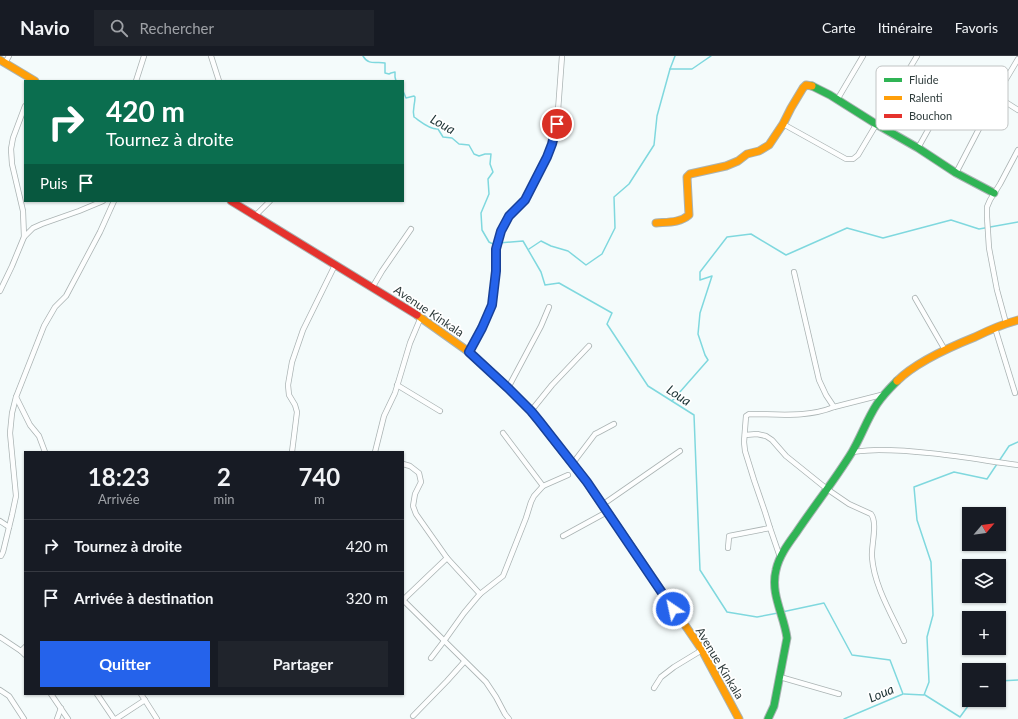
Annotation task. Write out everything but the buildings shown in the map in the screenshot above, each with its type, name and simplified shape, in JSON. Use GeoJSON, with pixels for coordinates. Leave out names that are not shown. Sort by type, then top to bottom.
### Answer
{"type":"FeatureCollection","features":[{"type":"Feature","properties":{"kind":"street"},"geometry":{"type":"LineString","coordinates":[[9,56],[3,61],[33,80]]}},
{"type":"Feature","properties":{"kind":"street"},"geometry":{"type":"LineString","coordinates":[[136,80],[144,56]]}},
{"type":"Feature","properties":{"kind":"street"},"geometry":{"type":"LineString","coordinates":[[211,56],[219,80]]}},
{"type":"Feature","properties":{"kind":"street"},"geometry":{"type":"LineString","coordinates":[[469,352],[492,305],[496,271],[496,249],[501,231],[509,216],[525,200],[552,144],[557,124],[562,56]]}},
{"type":"Feature","properties":{"kind":"street"},"geometry":{"type":"LineString","coordinates":[[838,100],[863,56]]}},
{"type":"Feature","properties":{"kind":"street"},"geometry":{"type":"LineString","coordinates":[[911,66],[917,56]]}},
{"type":"Feature","properties":{"kind":"street"},"geometry":{"type":"LineString","coordinates":[[1008,76],[1018,59]]}},
{"type":"Feature","properties":{"kind":"street"},"geometry":{"type":"LineString","coordinates":[[656,223],[671,222],[685,218],[689,215],[687,177],[690,174],[726,166],[738,161],[747,154],[769,145],[806,85],[811,85],[823,90],[876,124],[858,155],[849,160],[783,124]]}},
{"type":"Feature","properties":{"kind":"street"},"geometry":{"type":"LineString","coordinates":[[1008,104],[1018,110]]}},
{"type":"Feature","properties":{"kind":"street"},"geometry":{"type":"LineString","coordinates":[[24,109],[13,138],[11,149],[12,164],[23,211],[24,237]]}},
{"type":"Feature","properties":{"kind":"street"},"geometry":{"type":"LineString","coordinates":[[886,130],[918,148],[956,173],[994,193]]}},
{"type":"Feature","properties":{"kind":"street"},"geometry":{"type":"LineString","coordinates":[[918,148],[928,130]]}},
{"type":"Feature","properties":{"kind":"street"},"geometry":{"type":"LineString","coordinates":[[956,173],[978,130]]}},
{"type":"Feature","properties":{"kind":"street"},"geometry":{"type":"LineString","coordinates":[[1006,323],[997,290],[989,248],[987,207],[1018,150]]}},
{"type":"Feature","properties":{"kind":"street"},"geometry":{"type":"LineString","coordinates":[[0,290],[24,237],[33,228],[101,202]]}},
{"type":"Feature","properties":{"kind":"street"},"geometry":{"type":"LineString","coordinates":[[0,556],[3,552],[16,496],[10,433],[12,413],[16,397],[44,326],[55,306],[66,296],[100,232],[114,202]]}},
{"type":"Feature","properties":{"kind":"street","name":"Avenue Kinkala"},"geometry":{"type":"LineString","coordinates":[[233,202],[421,317],[469,352],[531,411],[573,464],[702,650],[739,719]]}},
{"type":"Feature","properties":{"kind":"street"},"geometry":{"type":"LineString","coordinates":[[255,216],[269,202]]}},
{"type":"Feature","properties":{"kind":"street"},"geometry":{"type":"LineString","coordinates":[[372,288],[411,229]]}},
{"type":"Feature","properties":{"kind":"street"},"geometry":{"type":"LineString","coordinates":[[292,451],[297,412],[289,395],[288,386],[292,362],[303,330],[335,265]]}},
{"type":"Feature","properties":{"kind":"street"},"geometry":{"type":"LineString","coordinates":[[794,272],[819,380],[834,407]]}},
{"type":"Feature","properties":{"kind":"street"},"geometry":{"type":"LineString","coordinates":[[915,298],[945,350]]}},
{"type":"Feature","properties":{"kind":"street"},"geometry":{"type":"LineString","coordinates":[[508,388],[541,326],[549,307]]}},
{"type":"Feature","properties":{"kind":"street"},"geometry":{"type":"LineString","coordinates":[[376,451],[384,416],[397,385],[410,343],[421,317]]}},
{"type":"Feature","properties":{"kind":"street"},"geometry":{"type":"LineString","coordinates":[[768,719],[774,706],[787,638],[778,606],[774,583],[780,557],[852,452],[877,404],[901,377],[911,369],[945,350],[1006,323],[1018,320]]}},
{"type":"Feature","properties":{"kind":"street"},"geometry":{"type":"LineString","coordinates":[[995,328],[1015,393]]}},
{"type":"Feature","properties":{"kind":"street"},"geometry":{"type":"LineString","coordinates":[[531,411],[552,385],[589,346]]}},
{"type":"Feature","properties":{"kind":"street"},"geometry":{"type":"LineString","coordinates":[[397,385],[440,411]]}},
{"type":"Feature","properties":{"kind":"street"},"geometry":{"type":"LineString","coordinates":[[780,557],[745,451],[746,416],[749,414],[807,414],[885,394]]}},
{"type":"Feature","properties":{"kind":"street"},"geometry":{"type":"LineString","coordinates":[[16,397],[30,425],[39,436],[45,451]]}},
{"type":"Feature","properties":{"kind":"street"},"geometry":{"type":"LineString","coordinates":[[573,464],[595,434],[614,424]]}},
{"type":"Feature","properties":{"kind":"street"},"geometry":{"type":"LineString","coordinates":[[503,433],[543,486]]}},
{"type":"Feature","properties":{"kind":"street"},"geometry":{"type":"LineString","coordinates":[[745,435],[757,434],[766,436],[772,440],[786,456],[827,489],[848,504],[873,516],[874,525],[872,557],[876,576],[884,598],[904,641]]}},
{"type":"Feature","properties":{"kind":"street"},"geometry":{"type":"LineString","coordinates":[[852,452],[879,450],[903,451],[1018,465]]}},
{"type":"Feature","properties":{"kind":"street"},"geometry":{"type":"LineString","coordinates":[[602,505],[680,451]]}},
{"type":"Feature","properties":{"kind":"street"},"geometry":{"type":"LineString","coordinates":[[404,464],[410,466],[419,473],[421,482],[415,494],[413,506],[416,514],[448,558],[480,594]]}},
{"type":"Feature","properties":{"kind":"street"},"geometry":{"type":"LineString","coordinates":[[431,658],[480,594],[503,576],[531,502],[539,490],[543,486],[568,476]]}},
{"type":"Feature","properties":{"kind":"street"},"geometry":{"type":"LineString","coordinates":[[563,536],[607,512]]}},
{"type":"Feature","properties":{"kind":"street"},"geometry":{"type":"LineString","coordinates":[[0,522],[9,527]]}},
{"type":"Feature","properties":{"kind":"street"},"geometry":{"type":"LineString","coordinates":[[728,548],[728,537],[730,536],[770,528]]}},
{"type":"Feature","properties":{"kind":"street"},"geometry":{"type":"LineString","coordinates":[[404,599],[448,558]]}},
{"type":"Feature","properties":{"kind":"street"},"geometry":{"type":"LineString","coordinates":[[404,601],[464,662],[486,682],[508,719]]}},
{"type":"Feature","properties":{"kind":"street"},"geometry":{"type":"LineString","coordinates":[[0,638],[24,654]]}},
{"type":"Feature","properties":{"kind":"street"},"geometry":{"type":"LineString","coordinates":[[21,651],[24,648]]}},
{"type":"Feature","properties":{"kind":"street"},"geometry":{"type":"LineString","coordinates":[[654,688],[661,677],[674,667],[702,650]]}},
{"type":"Feature","properties":{"kind":"street"},"geometry":{"type":"LineString","coordinates":[[413,716],[464,662]]}},
{"type":"Feature","properties":{"kind":"street"},"geometry":{"type":"LineString","coordinates":[[780,676],[839,694]]}},
{"type":"Feature","properties":{"kind":"street"},"geometry":{"type":"LineString","coordinates":[[0,690],[9,696],[24,719]]}},
{"type":"Feature","properties":{"kind":"street"},"geometry":{"type":"LineString","coordinates":[[52,695],[68,719]]}},
{"type":"Feature","properties":{"kind":"street"},"geometry":{"type":"LineString","coordinates":[[98,695],[115,719],[145,700]]}},
{"type":"Feature","properties":{"kind":"street"},"geometry":{"type":"LineString","coordinates":[[142,695],[157,719]]}},
{"type":"Feature","properties":{"kind":"street"},"geometry":{"type":"LineString","coordinates":[[57,719],[61,708]]}},
{"type":"Feature","properties":{"kind":"waterway","name":"Loua"},"geometry":{"type":"LineString","coordinates":[[363,56],[370,62],[385,63],[385,73],[389,74],[395,72],[396,80]]}},
{"type":"Feature","properties":{"kind":"waterway"},"geometry":{"type":"LineString","coordinates":[[670,69],[675,56]]}},
{"type":"Feature","properties":{"kind":"waterway"},"geometry":{"type":"LineString","coordinates":[[529,249],[541,241],[551,246],[568,251],[586,265],[602,254],[615,228],[614,197],[629,184],[654,145],[657,116],[670,69],[692,69],[711,56]]}},
{"type":"Feature","properties":{"kind":"waterway","name":"Loua"},"geometry":{"type":"LineString","coordinates":[[404,93],[406,98],[415,97],[413,114],[419,121],[428,127],[438,129],[443,137],[452,138],[459,144],[469,145],[474,154],[479,156],[491,154],[490,164],[493,172],[488,179],[489,194],[481,213],[482,230],[489,242],[495,244]]}},
{"type":"Feature","properties":{"kind":"waterway"},"geometry":{"type":"LineString","coordinates":[[672,401],[708,360],[698,334],[700,313],[712,276],[700,280],[700,272],[727,237],[751,234],[786,255],[847,228],[883,238],[951,220],[979,229],[1018,222]]}},
{"type":"Feature","properties":{"kind":"waterway","name":"Loua"},"geometry":{"type":"LineString","coordinates":[[499,243],[523,241],[541,272],[545,285],[559,283],[612,313],[607,324],[648,386],[694,415],[700,570],[727,612],[757,617],[778,613]]}},
{"type":"Feature","properties":{"kind":"waterway"},"geometry":{"type":"LineString","coordinates":[[904,694],[924,695],[929,682],[927,637],[933,615],[931,562],[917,520],[914,487],[954,472],[987,479],[1009,446],[1018,442]]}},
{"type":"Feature","properties":{"kind":"waterway","name":"Loua"},"geometry":{"type":"LineString","coordinates":[[782,612],[824,603],[852,655],[890,660],[903,694],[844,719]]}},
{"type":"Feature","properties":{"kind":"waterway"},"geometry":{"type":"LineString","coordinates":[[1006,681],[1018,680]]}},
{"type":"Feature","properties":{"kind":"waterway"},"geometry":{"type":"LineString","coordinates":[[925,695],[960,717],[967,707]]}},
{"type":"Feature","properties":{"kind":"traffic: fast"},"geometry":{"type":"LineString","coordinates":[[812,86],[830,95],[876,124]]}},
{"type":"Feature","properties":{"kind":"traffic: fast"},"geometry":{"type":"LineString","coordinates":[[886,130],[918,148],[956,173],[994,193]]}},
{"type":"Feature","properties":{"kind":"traffic: fast"},"geometry":{"type":"LineString","coordinates":[[768,719],[774,706],[787,638],[775,588],[776,570],[779,560],[787,546],[839,473],[852,452],[877,404],[897,381]]}},
{"type":"Feature","properties":{"kind":"traffic: slow"},"geometry":{"type":"LineString","coordinates":[[0,60],[33,80]]}},
{"type":"Feature","properties":{"kind":"traffic: slow"},"geometry":{"type":"LineString","coordinates":[[656,223],[678,221],[689,215],[687,177],[690,174],[726,166],[738,161],[747,154],[759,151],[769,145],[783,124],[803,88],[806,85],[812,86]]}},
{"type":"Feature","properties":{"kind":"traffic: slow"},"geometry":{"type":"LineString","coordinates":[[417,315],[469,352],[508,388],[531,411],[586,481]]}},
{"type":"Feature","properties":{"kind":"traffic: slow"},"geometry":{"type":"LineString","coordinates":[[897,381],[923,361],[955,345],[1007,323],[1018,320]]}},
{"type":"Feature","properties":{"kind":"traffic: slow"},"geometry":{"type":"LineString","coordinates":[[674,609],[702,650],[739,719]]}},
{"type":"Feature","properties":{"kind":"traffic: jam"},"geometry":{"type":"LineString","coordinates":[[233,202],[417,315]]}},
{"type":"Feature","properties":{"kind":"traffic: jam"},"geometry":{"type":"LineString","coordinates":[[586,481],[674,609]]}},
{"type":"Feature","properties":{"kind":"route"},"geometry":{"type":"LineString","coordinates":[[557,124],[555,135],[547,157],[525,200],[509,216],[501,231],[496,249],[496,271],[492,305],[469,352],[508,388],[540,422],[587,482],[673,609]]}}]}
